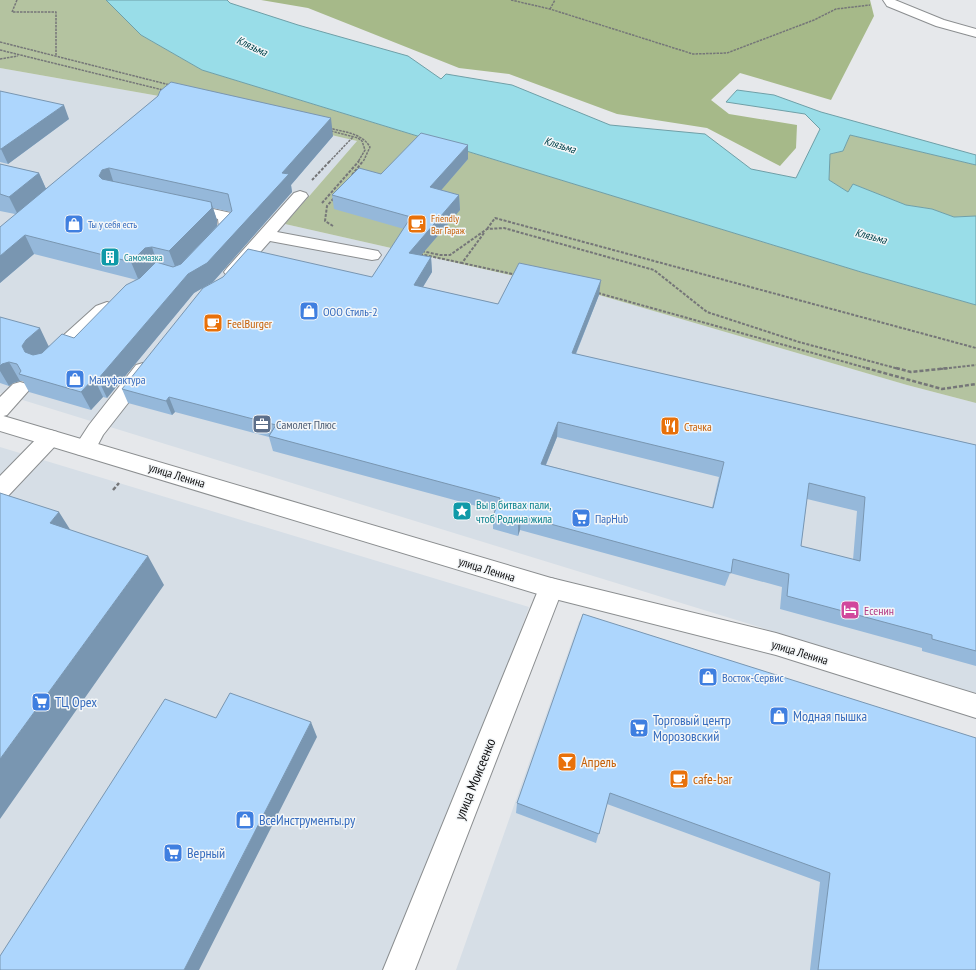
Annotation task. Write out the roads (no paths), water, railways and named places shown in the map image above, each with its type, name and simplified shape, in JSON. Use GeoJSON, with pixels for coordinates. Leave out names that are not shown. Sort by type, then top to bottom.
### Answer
{"type":"FeatureCollection","features":[{"type":"Feature","properties":{"kind":"main road"},"geometry":{"type":"LineString","coordinates":[[890,2],[940,23],[976,33]]}},
{"type":"Feature","properties":{"kind":"main road"},"geometry":{"type":"LineString","coordinates":[[220,287],[304,190]]}},
{"type":"Feature","properties":{"kind":"main road"},"geometry":{"type":"LineString","coordinates":[[174,205],[225,216],[228,228],[201,256]]}},
{"type":"Feature","properties":{"kind":"main road"},"geometry":{"type":"LineString","coordinates":[[266,235],[372,255]]}},
{"type":"Feature","properties":{"kind":"main road"},"geometry":{"type":"LineString","coordinates":[[44,365],[103,310],[121,301]]}},
{"type":"Feature","properties":{"kind":"main road"},"geometry":{"type":"LineString","coordinates":[[85,448],[118,400],[152,358]]}},
{"type":"Feature","properties":{"kind":"main road"},"geometry":{"type":"LineString","coordinates":[[0,410],[20,389]]}},
{"type":"Feature","properties":{"kind":"main road","name":"улица Ленина"},"geometry":{"type":"LineString","coordinates":[[0,423],[551,588],[776,644],[976,706]]}},
{"type":"Feature","properties":{"kind":"main road"},"geometry":{"type":"LineString","coordinates":[[0,490],[50,438]]}},
{"type":"Feature","properties":{"kind":"main road","name":"улица Моисеенко"},"geometry":{"type":"LineString","coordinates":[[399,970],[551,588]]}},
{"type":"Feature","properties":{"kind":"water","name":"Клязьма"},"geometry":{"type":"Polygon","coordinates":[[[106,0],[227,0],[230,3],[298,25],[408,56],[441,79],[446,74],[512,85],[610,125],[705,134],[751,169],[796,178],[820,129],[805,114],[726,102],[737,90],[774,95],[821,112],[976,155],[976,165],[850,135],[843,151],[830,154],[829,180],[848,192],[853,184],[906,205],[932,209],[954,217],[976,216],[976,305],[861,272],[202,70],[141,35],[106,0]]]}},
{"type":"Feature","properties":{"kind":"place","name":"Ты у себя есть"},"geometry":{"type":"Point","coordinates":[74,224]}},
{"type":"Feature","properties":{"kind":"place","name":"Friendly Bar Гараж"},"geometry":{"type":"Point","coordinates":[417,224]}},
{"type":"Feature","properties":{"kind":"place","name":"Самомазка"},"geometry":{"type":"Point","coordinates":[110,257]}},
{"type":"Feature","properties":{"kind":"place","name":"ООО Стиль-2"},"geometry":{"type":"Point","coordinates":[309,311]}},
{"type":"Feature","properties":{"kind":"place","name":"FeelBurger"},"geometry":{"type":"Point","coordinates":[213,323]}},
{"type":"Feature","properties":{"kind":"place","name":"Мануфактура"},"geometry":{"type":"Point","coordinates":[75,379]}},
{"type":"Feature","properties":{"kind":"place","name":"Самолет Плюс"},"geometry":{"type":"Point","coordinates":[262,424]}},
{"type":"Feature","properties":{"kind":"place","name":"Стачка"},"geometry":{"type":"Point","coordinates":[670,426]}},
{"type":"Feature","properties":{"kind":"place","name":"Вы в битвах пали, чтоб Родина жила"},"geometry":{"type":"Point","coordinates":[462,511]}},
{"type":"Feature","properties":{"kind":"place","name":"ПарHub"},"geometry":{"type":"Point","coordinates":[581,518]}},
{"type":"Feature","properties":{"kind":"place","name":"Есенин"},"geometry":{"type":"Point","coordinates":[850,610]}},
{"type":"Feature","properties":{"kind":"place","name":"Восток-Сервис"},"geometry":{"type":"Point","coordinates":[708,677]}},
{"type":"Feature","properties":{"kind":"place","name":"ТЦ Орех"},"geometry":{"type":"Point","coordinates":[41,702]}},
{"type":"Feature","properties":{"kind":"place","name":"Модная пышка"},"geometry":{"type":"Point","coordinates":[779,716]}},
{"type":"Feature","properties":{"kind":"place","name":"Торговый центр Морозовский"},"geometry":{"type":"Point","coordinates":[639,728]}},
{"type":"Feature","properties":{"kind":"place","name":"Апрель"},"geometry":{"type":"Point","coordinates":[567,762]}},
{"type":"Feature","properties":{"kind":"place","name":"cafe-bar"},"geometry":{"type":"Point","coordinates":[679,779]}},
{"type":"Feature","properties":{"kind":"place","name":"ВсеИнструменты.ру"},"geometry":{"type":"Point","coordinates":[245,820]}},
{"type":"Feature","properties":{"kind":"place","name":"Верный"},"geometry":{"type":"Point","coordinates":[173,853]}}]}
